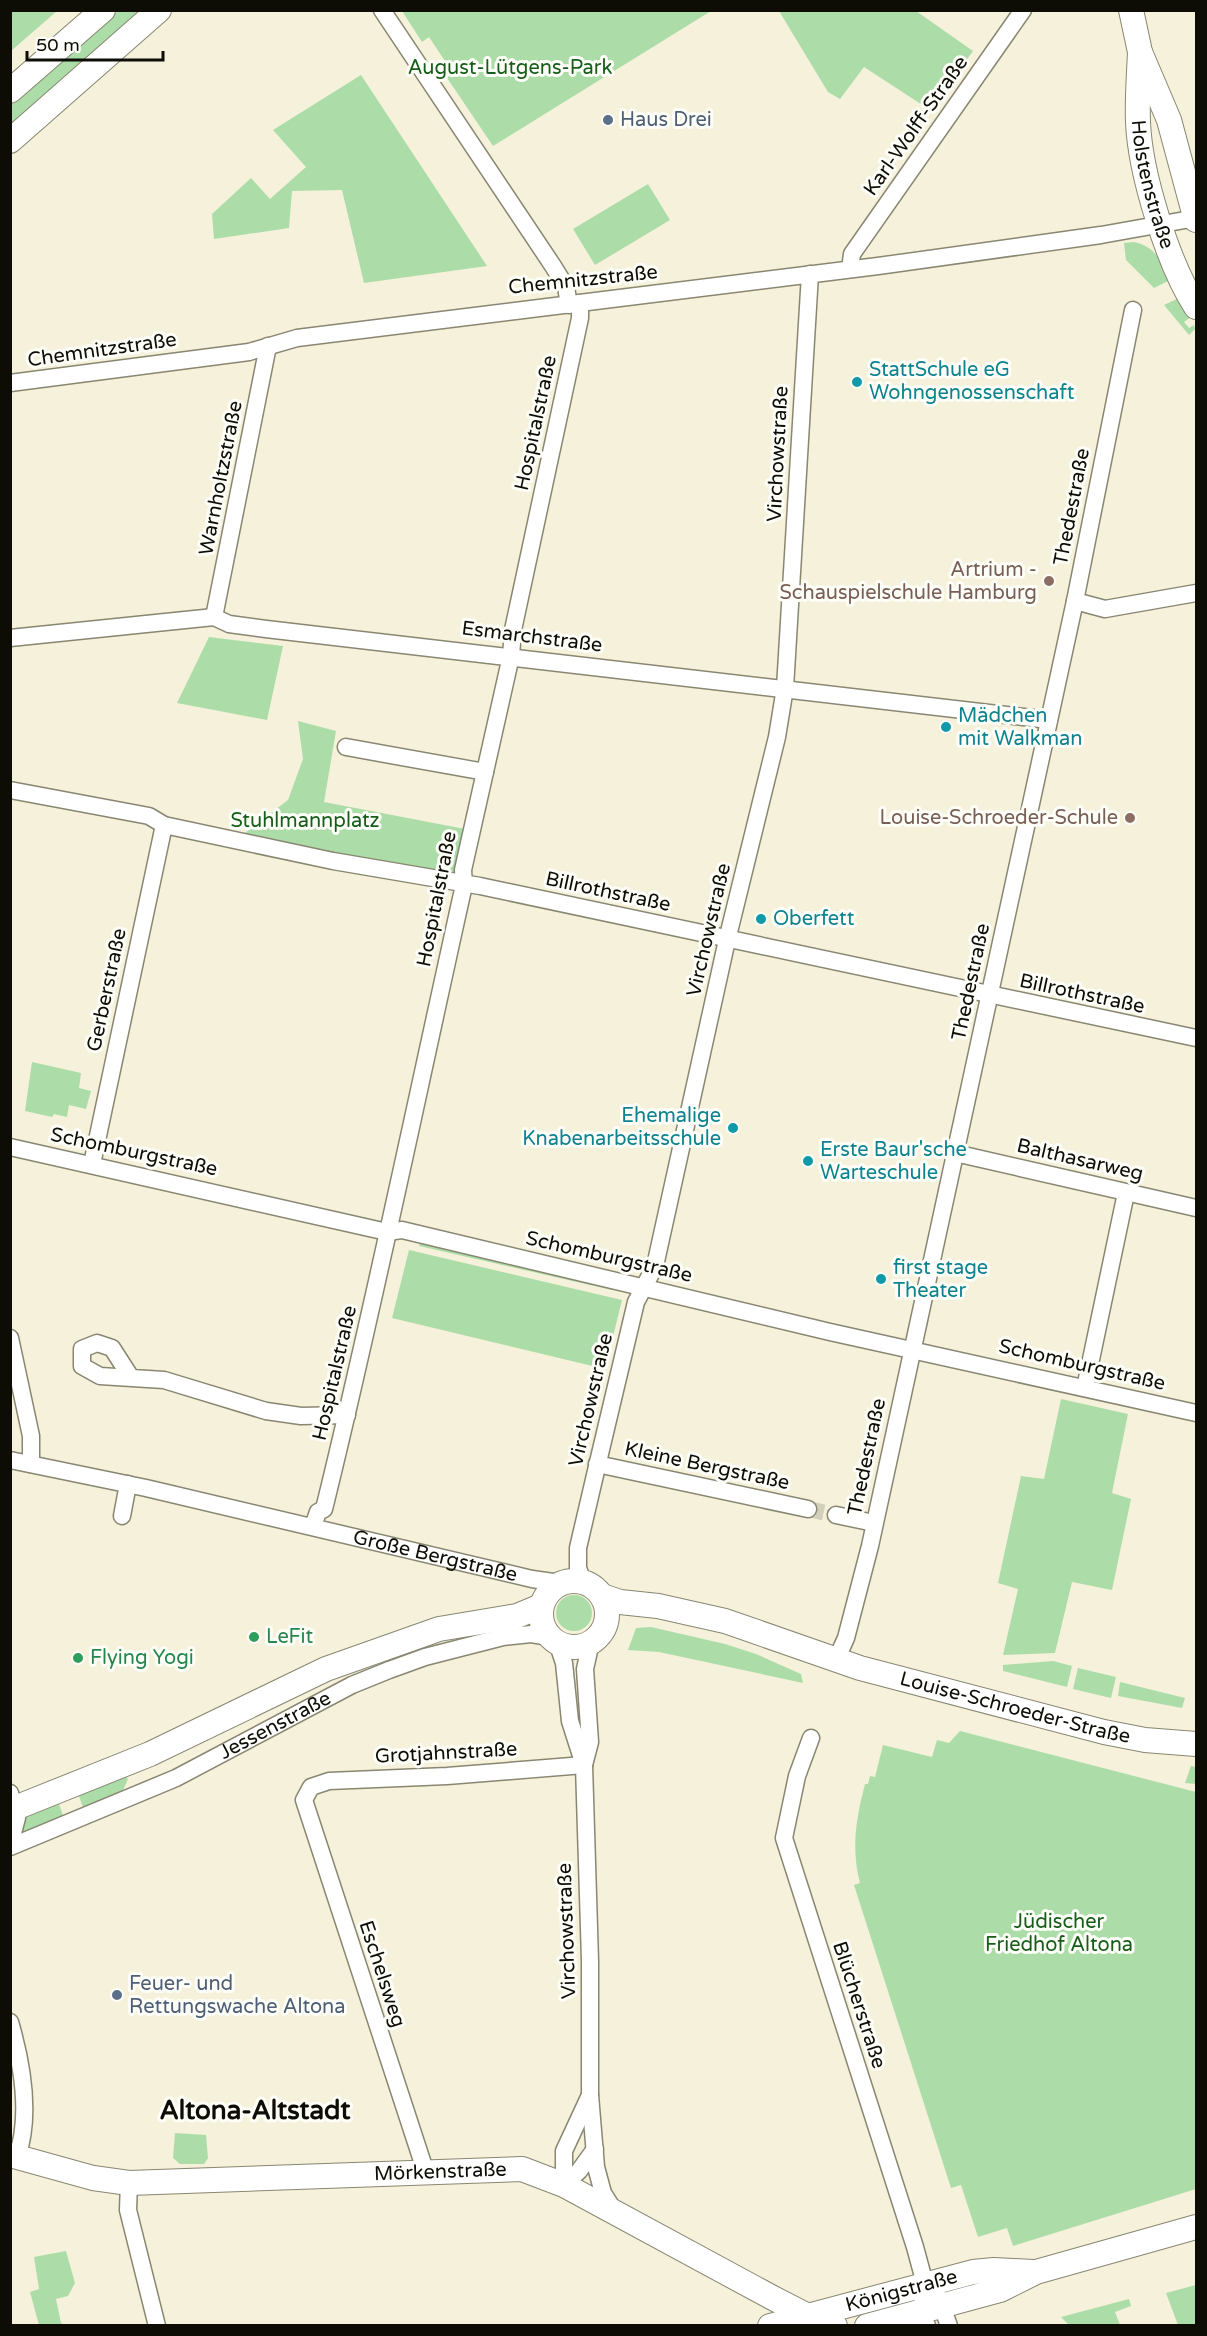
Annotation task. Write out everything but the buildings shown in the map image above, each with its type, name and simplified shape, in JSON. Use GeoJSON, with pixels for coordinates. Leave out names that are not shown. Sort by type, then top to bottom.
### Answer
{"type":"FeatureCollection","features":[{"type":"Feature","properties":{"kind":"street"},"geometry":{"type":"LineString","coordinates":[[10,91],[103,10]]}},
{"type":"Feature","properties":{"kind":"street"},"geometry":{"type":"LineString","coordinates":[[10,141],[159,10]]}},
{"type":"Feature","properties":{"kind":"street","name":"Hospitalstraße"},"geometry":{"type":"LineString","coordinates":[[314,1526],[318,1512],[324,1509],[370,1324],[387,1232],[464,885],[463,870],[511,656],[513,630],[580,318],[566,287],[553,266],[382,10]]}},
{"type":"Feature","properties":{"kind":"street","name":"Karl-Wolff-Straße"},"geometry":{"type":"LineString","coordinates":[[850,269],[852,254],[1023,10]]}},
{"type":"Feature","properties":{"kind":"street","name":"Holstenstraße"},"geometry":{"type":"LineString","coordinates":[[1131,10],[1140,52],[1169,120],[1196,219]]}},
{"type":"Feature","properties":{"kind":"street","name":"Holstenstraße"},"geometry":{"type":"LineString","coordinates":[[1140,52],[1138,123],[1148,178],[1161,226],[1183,281],[1197,307]]}},
{"type":"Feature","properties":{"kind":"street","name":"Chemnitzstraße"},"geometry":{"type":"LineString","coordinates":[[10,383],[237,353],[308,336],[850,269],[1161,226],[1196,219]]}},
{"type":"Feature","properties":{"kind":"street","name":"Virchowstraße"},"geometry":{"type":"LineString","coordinates":[[582,1587],[578,1568],[578,1548],[597,1464],[636,1302],[655,1266],[728,940],[777,737],[785,688],[810,274]]}},
{"type":"Feature","properties":{"kind":"street","name":"Thedestraße"},"geometry":{"type":"LineString","coordinates":[[836,1660],[846,1638],[913,1349],[1075,601],[1133,310]]}},
{"type":"Feature","properties":{"kind":"street","name":"Warnholtzstraße"},"geometry":{"type":"LineString","coordinates":[[214,617],[268,346]]}},
{"type":"Feature","properties":{"kind":"street"},"geometry":{"type":"LineString","coordinates":[[1075,601],[1105,609],[1197,593]]}},
{"type":"Feature","properties":{"kind":"street","name":"Esmarchstraße"},"geometry":{"type":"LineString","coordinates":[[10,638],[214,617],[229,624],[257,628],[1049,720]]}},
{"type":"Feature","properties":{"kind":"street"},"geometry":{"type":"LineString","coordinates":[[346,747],[485,772]]}},
{"type":"Feature","properties":{"kind":"street","name":"Billrothstraße"},"geometry":{"type":"LineString","coordinates":[[10,790],[149,816],[164,825],[464,885],[480,886],[989,996],[1197,1038]]}},
{"type":"Feature","properties":{"kind":"street","name":"Gerberstraße"},"geometry":{"type":"LineString","coordinates":[[92,1164],[164,825]]}},
{"type":"Feature","properties":{"kind":"street","name":"Schomburgstraße"},"geometry":{"type":"LineString","coordinates":[[10,1147],[387,1232],[402,1230],[1197,1413]]}},
{"type":"Feature","properties":{"kind":"street","name":"Balthasarweg"},"geometry":{"type":"LineString","coordinates":[[955,1153],[1197,1208]]}},
{"type":"Feature","properties":{"kind":"street"},"geometry":{"type":"LineString","coordinates":[[1085,1388],[1126,1192]]}},
{"type":"Feature","properties":{"kind":"street"},"geometry":{"type":"LineString","coordinates":[[10,1338],[31,1436],[31,1464]]}},
{"type":"Feature","properties":{"kind":"street"},"geometry":{"type":"LineString","coordinates":[[130,1376],[181,1384],[266,1412],[301,1416],[347,1415]]}},
{"type":"Feature","properties":{"kind":"street","name":"Große Bergstraße"},"geometry":{"type":"LineString","coordinates":[[10,1460],[314,1526],[532,1579],[582,1587],[620,1602],[658,1605],[725,1621],[836,1660]]}},
{"type":"Feature","properties":{"kind":"street","name":"Kleine Bergstraße"},"geometry":{"type":"LineString","coordinates":[[597,1464],[807,1509]]}},
{"type":"Feature","properties":{"kind":"street"},"geometry":{"type":"LineString","coordinates":[[122,1516],[128,1484]]}},
{"type":"Feature","properties":{"kind":"street"},"geometry":{"type":"LineString","coordinates":[[836,1515],[874,1523]]}},
{"type":"Feature","properties":{"kind":"street"},"geometry":{"type":"LineString","coordinates":[[582,1587],[607,1608],[606,1621],[600,1634],[591,1642],[569,1647],[553,1640],[542,1623],[541,1605],[547,1594],[582,1587]]}},
{"type":"Feature","properties":{"kind":"street","name":"Jessenstraße"},"geometry":{"type":"LineString","coordinates":[[12,1803],[150,1754],[326,1669],[429,1632],[517,1616],[541,1605]]}},
{"type":"Feature","properties":{"kind":"street","name":"Jessenstraße"},"geometry":{"type":"LineString","coordinates":[[10,1845],[176,1778],[352,1685],[389,1670],[425,1657],[503,1637],[531,1634],[553,1640]]}},
{"type":"Feature","properties":{"kind":"street","name":"Virchowstraße"},"geometry":{"type":"LineString","coordinates":[[553,1640],[564,1663],[570,1721],[584,1766],[590,1961],[590,2095],[599,2180],[615,2212]]}},
{"type":"Feature","properties":{"kind":"street","name":"Virchowstraße"},"geometry":{"type":"LineString","coordinates":[[584,1766],[590,1742],[585,1669],[591,1642]]}},
{"type":"Feature","properties":{"kind":"street","name":"Louise-Schroeder-Straße"},"geometry":{"type":"LineString","coordinates":[[836,1660],[1104,1732],[1145,1740],[1197,1744]]}},
{"type":"Feature","properties":{"kind":"street","name":"Blücherstraße"},"geometry":{"type":"LineString","coordinates":[[811,1737],[797,1776],[784,1838],[925,2284]]}},
{"type":"Feature","properties":{"kind":"street","name":"Grotjahnstraße"},"geometry":{"type":"LineString","coordinates":[[311,1787],[329,1781],[447,1776],[584,1766]]}},
{"type":"Feature","properties":{"kind":"street","name":"Eschelsweg"},"geometry":{"type":"LineString","coordinates":[[311,1787],[304,1800],[426,2173]]}},
{"type":"Feature","properties":{"kind":"street"},"geometry":{"type":"LineString","coordinates":[[10,1845],[17,1818],[12,1803]]}},
{"type":"Feature","properties":{"kind":"street"},"geometry":{"type":"LineString","coordinates":[[10,2022],[18,2046],[23,2099],[23,2140],[14,2156]]}},
{"type":"Feature","properties":{"kind":"street","name":"Virchowstraße"},"geometry":{"type":"LineString","coordinates":[[564,2185],[564,2151],[590,2095]]}},
{"type":"Feature","properties":{"kind":"street"},"geometry":{"type":"LineString","coordinates":[[564,2185],[579,2171],[595,2149]]}},
{"type":"Feature","properties":{"kind":"street","name":"Mörkenstraße"},"geometry":{"type":"LineString","coordinates":[[14,2156],[93,2178],[129,2183],[522,2169],[564,2185],[806,2315],[835,2325]]}},
{"type":"Feature","properties":{"kind":"street"},"geometry":{"type":"LineString","coordinates":[[129,2183],[128,2210],[157,2325]]}},
{"type":"Feature","properties":{"kind":"street","name":"Königstraße"},"geometry":{"type":"LineString","coordinates":[[867,2325],[935,2317],[1000,2290],[1035,2272],[1197,2227]]}},
{"type":"Feature","properties":{"kind":"street","name":"Königstraße"},"geometry":{"type":"LineString","coordinates":[[770,2325],[925,2284],[994,2270],[1035,2272]]}},
{"type":"Feature","properties":{"kind":"street"},"geometry":{"type":"LineString","coordinates":[[925,2284],[935,2293],[935,2317]]}},
{"type":"Feature","properties":{"kind":"green space"},"geometry":{"type":"Polygon","coordinates":[[[11,10],[57,10],[57,11],[11,51],[11,10]]]}},
{"type":"Feature","properties":{"kind":"green space"},"geometry":{"type":"Polygon","coordinates":[[[118,11],[149,11],[11,132],[10,105],[118,11]]]}},
{"type":"Feature","properties":{"kind":"green space","name":"August-Lütgens-Park"},"geometry":{"type":"Polygon","coordinates":[[[402,11],[711,11],[493,146],[439,66],[445,61],[429,37],[422,42],[402,11]]]}},
{"type":"Feature","properties":{"kind":"green space"},"geometry":{"type":"Polygon","coordinates":[[[779,11],[916,11],[973,51],[930,110],[864,67],[840,99],[828,92],[779,11]]]}},
{"type":"Feature","properties":{"kind":"green space"},"geometry":{"type":"Polygon","coordinates":[[[361,75],[487,266],[364,283],[342,190],[292,191],[289,228],[214,239],[212,214],[251,178],[270,199],[306,167],[273,130],[361,75]]]}},
{"type":"Feature","properties":{"kind":"green space"},"geometry":{"type":"Polygon","coordinates":[[[648,184],[670,220],[595,265],[573,229],[648,184]]]}},
{"type":"Feature","properties":{"kind":"green space"},"geometry":{"type":"Polygon","coordinates":[[[1134,242],[1153,251],[1170,280],[1154,288],[1126,260],[1124,243],[1134,242]]]}},
{"type":"Feature","properties":{"kind":"green space"},"geometry":{"type":"Polygon","coordinates":[[[1181,297],[1191,317],[1184,322],[1189,328],[1194,325],[1195,329],[1189,335],[1164,305],[1181,297]]]}},
{"type":"Feature","properties":{"kind":"green space"},"geometry":{"type":"Polygon","coordinates":[[[209,637],[283,646],[267,720],[177,703],[209,637]]]}},
{"type":"Feature","properties":{"kind":"green space","name":"Stuhlmannplatz"},"geometry":{"type":"Polygon","coordinates":[[[298,721],[336,731],[324,802],[465,829],[455,879],[241,836],[288,800],[303,759],[298,721]]]}},
{"type":"Feature","properties":{"kind":"green space"},"geometry":{"type":"Polygon","coordinates":[[[32,1062],[81,1073],[79,1088],[91,1091],[86,1109],[69,1105],[67,1117],[54,1114],[52,1117],[25,1111],[32,1062]]]}},
{"type":"Feature","properties":{"kind":"green space"},"geometry":{"type":"Polygon","coordinates":[[[422,1237],[614,1281],[612,1290],[419,1246],[422,1237]]]}},
{"type":"Feature","properties":{"kind":"green space"},"geometry":{"type":"Polygon","coordinates":[[[409,1250],[622,1300],[605,1369],[392,1318],[409,1250]]]}},
{"type":"Feature","properties":{"kind":"green space"},"geometry":{"type":"Polygon","coordinates":[[[1061,1399],[1128,1414],[1112,1493],[1131,1499],[1112,1590],[1072,1582],[1055,1653],[1003,1655],[1018,1589],[998,1583],[1021,1476],[1044,1479],[1061,1399]]]}},
{"type":"Feature","properties":{"kind":"green space"},"geometry":{"type":"Polygon","coordinates":[[[574,1595],[587,1600],[592,1613],[587,1626],[574,1631],[561,1626],[556,1613],[561,1600],[574,1595]]]}},
{"type":"Feature","properties":{"kind":"green space"},"geometry":{"type":"Polygon","coordinates":[[[651,1627],[725,1644],[756,1654],[801,1674],[803,1683],[659,1652],[628,1650],[636,1628],[651,1627]]]}},
{"type":"Feature","properties":{"kind":"green space"},"geometry":{"type":"Polygon","coordinates":[[[1053,1661],[1072,1666],[1067,1687],[1003,1671],[1003,1665],[1053,1661]]]}},
{"type":"Feature","properties":{"kind":"green space"},"geometry":{"type":"Polygon","coordinates":[[[1078,1668],[1116,1677],[1111,1698],[1073,1689],[1078,1668]]]}},
{"type":"Feature","properties":{"kind":"green space"},"geometry":{"type":"Polygon","coordinates":[[[1120,1682],[1185,1698],[1182,1708],[1118,1696],[1120,1682]]]}},
{"type":"Feature","properties":{"kind":"green space","name":"Jüdischer Friedhof Altona"},"geometry":{"type":"Polygon","coordinates":[[[960,1731],[1196,1792],[1196,2189],[1013,2246],[1007,2228],[978,2237],[961,2185],[951,2188],[854,1885],[860,1883],[855,1846],[859,1809],[865,1784],[868,1784],[870,1776],[875,1777],[883,1745],[932,1757],[937,1740],[949,1743],[960,1731]]]}},
{"type":"Feature","properties":{"kind":"green space"},"geometry":{"type":"Polygon","coordinates":[[[1191,1766],[1196,1767],[1196,1784],[1185,1783],[1191,1766]]]}},
{"type":"Feature","properties":{"kind":"green space"},"geometry":{"type":"Polygon","coordinates":[[[124,1775],[128,1779],[121,1795],[85,1813],[79,1796],[124,1775]]]}},
{"type":"Feature","properties":{"kind":"green space"},"geometry":{"type":"Polygon","coordinates":[[[59,1804],[65,1821],[22,1834],[26,1814],[59,1804]]]}},
{"type":"Feature","properties":{"kind":"green space"},"geometry":{"type":"Polygon","coordinates":[[[175,2133],[206,2135],[208,2158],[204,2164],[180,2164],[173,2158],[175,2133]]]}},
{"type":"Feature","properties":{"kind":"green space"},"geometry":{"type":"Polygon","coordinates":[[[66,2251],[75,2283],[68,2296],[56,2299],[61,2323],[64,2325],[39,2325],[30,2292],[39,2289],[34,2257],[66,2251]]]}},
{"type":"Feature","properties":{"kind":"green space"},"geometry":{"type":"Polygon","coordinates":[[[1196,2285],[1196,2325],[1178,2325],[1166,2293],[1196,2285]]]}},
{"type":"Feature","properties":{"kind":"green space"},"geometry":{"type":"Polygon","coordinates":[[[1129,2299],[1131,2306],[1115,2312],[1120,2325],[1069,2325],[1061,2317],[1129,2299]]]}},
{"type":"Feature","properties":{"kind":"tunnel"},"geometry":{"type":"LineString","coordinates":[[808,1509],[836,1515]]}},
{"type":"Feature","properties":{"kind":"place","name":"Haus Drei"},"geometry":{"type":"Point","coordinates":[608,120]}},
{"type":"Feature","properties":{"kind":"place","name":"StattSchule eG Wohngenossenschaft"},"geometry":{"type":"Point","coordinates":[857,382]}},
{"type":"Feature","properties":{"kind":"place","name":"Artrium - Schauspielschule Hamburg"},"geometry":{"type":"Point","coordinates":[1049,581]}},
{"type":"Feature","properties":{"kind":"place","name":"Mädchen mit Walkman"},"geometry":{"type":"Point","coordinates":[946,727]}},
{"type":"Feature","properties":{"kind":"place","name":"Louise-Schroeder-Schule"},"geometry":{"type":"Point","coordinates":[1130,818]}},
{"type":"Feature","properties":{"kind":"place","name":"Oberfett"},"geometry":{"type":"Point","coordinates":[761,919]}},
{"type":"Feature","properties":{"kind":"place","name":"Ehemalige Knabenarbeitsschule"},"geometry":{"type":"Point","coordinates":[733,1128]}},
{"type":"Feature","properties":{"kind":"place","name":"Erste Baur'sche Warteschule"},"geometry":{"type":"Point","coordinates":[808,1161]}},
{"type":"Feature","properties":{"kind":"place","name":"first stage Theater"},"geometry":{"type":"Point","coordinates":[881,1279]}},
{"type":"Feature","properties":{"kind":"place","name":"LeFit"},"geometry":{"type":"Point","coordinates":[254,1637]}},
{"type":"Feature","properties":{"kind":"place","name":"Flying Yogi"},"geometry":{"type":"Point","coordinates":[78,1658]}},
{"type":"Feature","properties":{"kind":"place","name":"Feuer- und Rettungswache Altona"},"geometry":{"type":"Point","coordinates":[117,1995]}},
{"type":"Feature","properties":{"kind":"district","name":"Altona-Altstadt"},"geometry":{"type":"Point","coordinates":[255,2110]}}]}
